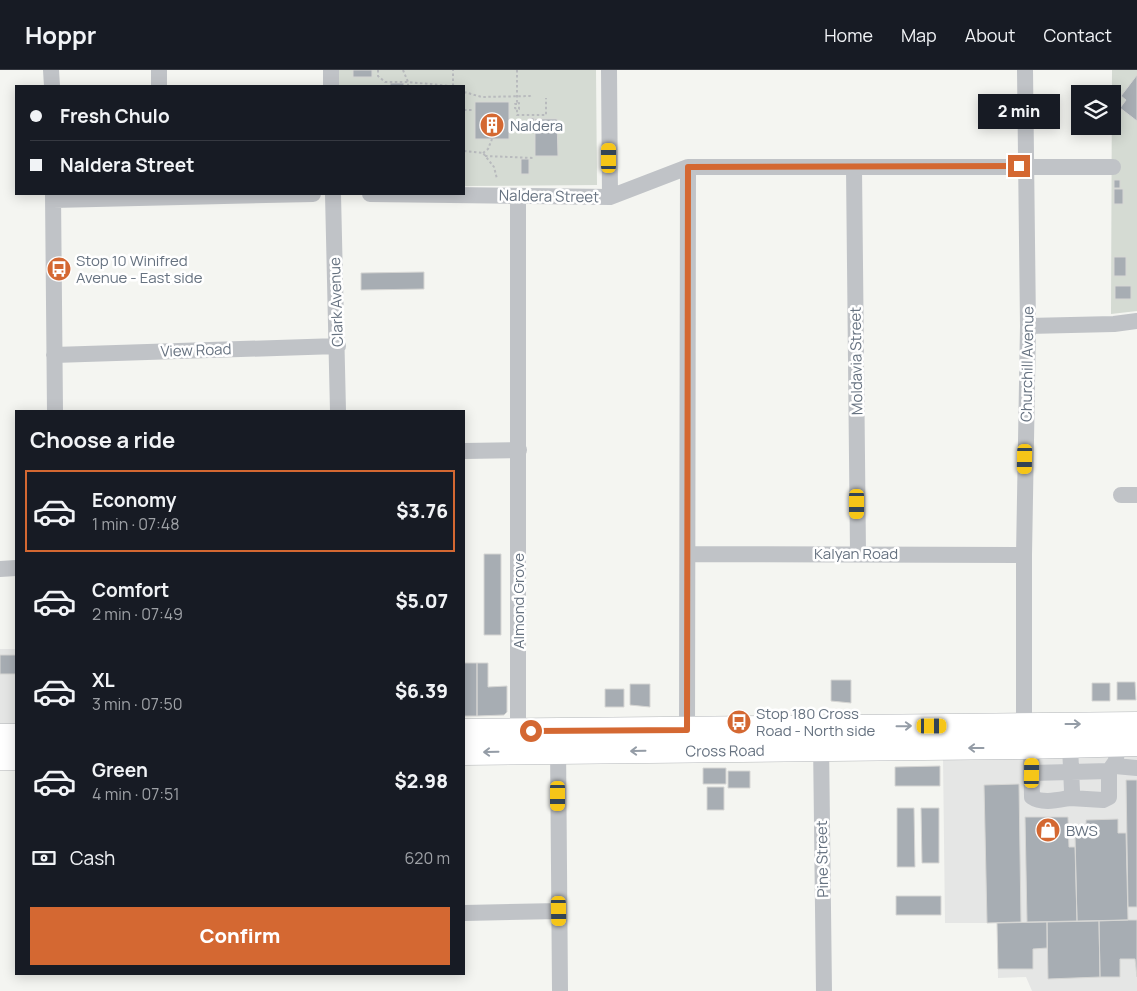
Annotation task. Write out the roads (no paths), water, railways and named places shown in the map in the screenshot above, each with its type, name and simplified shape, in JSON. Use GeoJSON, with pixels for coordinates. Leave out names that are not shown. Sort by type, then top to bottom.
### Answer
{"type":"FeatureCollection","features":[{"type":"Feature","properties":{"kind":"highway","name":"Cross Road"},"geometry":{"type":"LineString","coordinates":[[1027,740],[1137,724]]}},
{"type":"Feature","properties":{"kind":"highway","name":"Cross Road"},"geometry":{"type":"LineString","coordinates":[[465,731],[518,741],[821,738],[1027,740],[1119,756]]}},
{"type":"Feature","properties":{"kind":"highway"},"geometry":{"type":"LineString","coordinates":[[0,736],[15,736]]}},
{"type":"Feature","properties":{"kind":"highway","name":"Cross Road"},"geometry":{"type":"LineString","coordinates":[[465,753],[518,741]]}},
{"type":"Feature","properties":{"kind":"highway"},"geometry":{"type":"LineString","coordinates":[[0,758],[15,758]]}},
{"type":"Feature","properties":{"kind":"street"},"geometry":{"type":"LineString","coordinates":[[52,70],[52,85]]}},
{"type":"Feature","properties":{"kind":"street"},"geometry":{"type":"LineString","coordinates":[[159,70],[159,85]]}},
{"type":"Feature","properties":{"kind":"street"},"geometry":{"type":"LineString","coordinates":[[331,70],[331,85]]}},
{"type":"Feature","properties":{"kind":"street"},"geometry":{"type":"LineString","coordinates":[[609,70],[610,197]]}},
{"type":"Feature","properties":{"kind":"street","name":"Churchill Avenue"},"geometry":{"type":"LineString","coordinates":[[1025,70],[1028,326],[1024,554],[1027,740],[1032,773],[1032,797],[1037,800],[1070,798]]}},
{"type":"Feature","properties":{"kind":"street"},"geometry":{"type":"LineString","coordinates":[[687,740],[689,554],[688,167]]}},
{"type":"Feature","properties":{"kind":"street","name":"Naldera Street"},"geometry":{"type":"LineString","coordinates":[[444,195],[610,197],[688,167],[1113,167]]}},
{"type":"Feature","properties":{"kind":"street","name":"Moldavia Street"},"geometry":{"type":"LineString","coordinates":[[854,168],[858,553]]}},
{"type":"Feature","properties":{"kind":"street"},"geometry":{"type":"LineString","coordinates":[[55,410],[53,197],[236,195]]}},
{"type":"Feature","properties":{"kind":"street","name":"Clark Avenue"},"geometry":{"type":"LineString","coordinates":[[333,195],[338,410]]}},
{"type":"Feature","properties":{"kind":"street","name":"Almond Grove"},"geometry":{"type":"LineString","coordinates":[[518,196],[518,741]]}},
{"type":"Feature","properties":{"kind":"street"},"geometry":{"type":"LineString","coordinates":[[1028,326],[1114,324],[1137,321]]}},
{"type":"Feature","properties":{"kind":"street","name":"View Road"},"geometry":{"type":"LineString","coordinates":[[54,355],[338,346]]}},
{"type":"Feature","properties":{"kind":"street"},"geometry":{"type":"LineString","coordinates":[[465,451],[519,450]]}},
{"type":"Feature","properties":{"kind":"street","name":"Kalyan Road"},"geometry":{"type":"LineString","coordinates":[[689,554],[1024,554]]}},
{"type":"Feature","properties":{"kind":"street"},"geometry":{"type":"LineString","coordinates":[[0,569],[15,568]]}},
{"type":"Feature","properties":{"kind":"street","name":"Pine Street"},"geometry":{"type":"LineString","coordinates":[[821,738],[824,991]]}},
{"type":"Feature","properties":{"kind":"street"},"geometry":{"type":"LineString","coordinates":[[558,741],[560,991]]}},
{"type":"Feature","properties":{"kind":"street"},"geometry":{"type":"LineString","coordinates":[[1070,746],[1070,798],[1103,800],[1109,798],[1119,756]]}},
{"type":"Feature","properties":{"kind":"street"},"geometry":{"type":"LineString","coordinates":[[1032,773],[1071,772],[1119,756]]}},
{"type":"Feature","properties":{"kind":"street"},"geometry":{"type":"LineString","coordinates":[[1119,756],[1137,768]]}},
{"type":"Feature","properties":{"kind":"street"},"geometry":{"type":"LineString","coordinates":[[465,913],[559,911]]}},
{"type":"Feature","properties":{"kind":"place","name":"Naldera"},"geometry":{"type":"Point","coordinates":[492,125]}},
{"type":"Feature","properties":{"kind":"place","name":"Stop 10 Winifred Avenue - East side"},"geometry":{"type":"Point","coordinates":[59,269]}},
{"type":"Feature","properties":{"kind":"place","name":"Stop 180 Cross Road - North side"},"geometry":{"type":"Point","coordinates":[739,722]}},
{"type":"Feature","properties":{"kind":"place","name":"BWS"},"geometry":{"type":"Point","coordinates":[1048,830]}}]}
